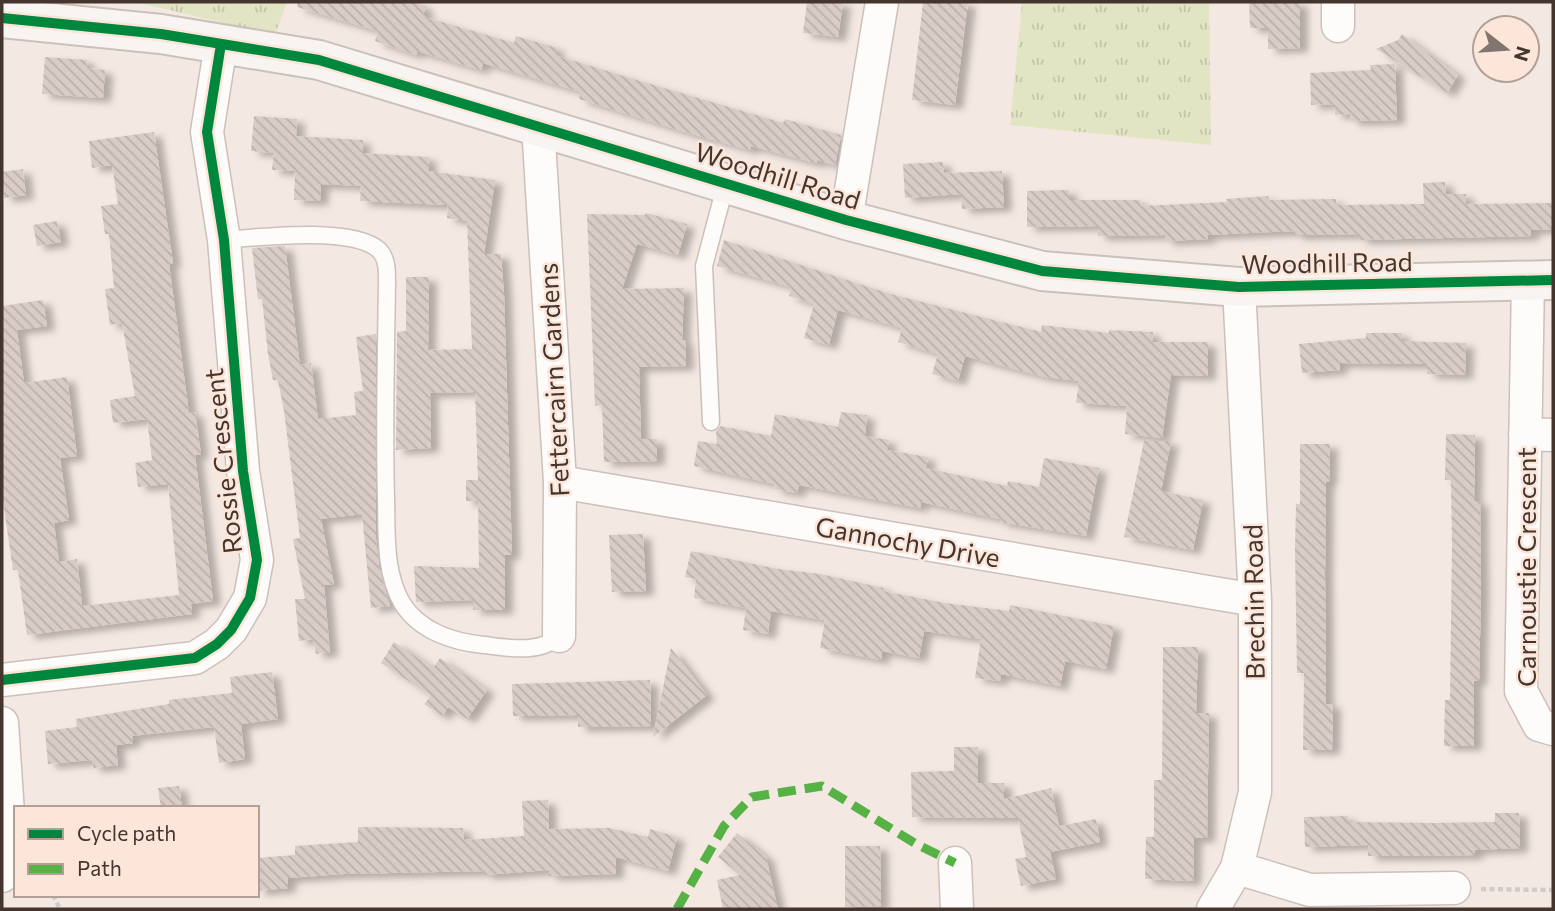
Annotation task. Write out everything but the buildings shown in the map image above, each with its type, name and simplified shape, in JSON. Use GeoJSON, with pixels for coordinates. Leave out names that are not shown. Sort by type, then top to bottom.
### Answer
{"type":"FeatureCollection","features":[{"type":"Feature","properties":{"kind":"street"},"geometry":{"type":"LineString","coordinates":[[846,220],[882,2]]}},
{"type":"Feature","properties":{"kind":"street","name":"Woodhill Road"},"geometry":{"type":"LineString","coordinates":[[2,18],[86,24],[319,60],[846,220],[1042,271],[1239,287],[1541,280]]}},
{"type":"Feature","properties":{"kind":"street","name":"Rossie Crescent"},"geometry":{"type":"LineString","coordinates":[[2,680],[195,658],[217,645],[231,630],[250,598],[257,561],[243,471],[224,240],[206,132],[220,44]]}},
{"type":"Feature","properties":{"kind":"street","name":"Fettercairn Gardens"},"geometry":{"type":"LineString","coordinates":[[538,125],[560,482],[559,636]]}},
{"type":"Feature","properties":{"kind":"street","name":"Carnoustie Crescent"},"geometry":{"type":"LineString","coordinates":[[1541,280],[1539,434],[1521,691],[1539,725],[1553,729]]}},
{"type":"Feature","properties":{"kind":"street","name":"Brechin Road"},"geometry":{"type":"LineString","coordinates":[[1213,909],[1237,868],[1255,792],[1255,600],[1239,287]]}},
{"type":"Feature","properties":{"kind":"street","name":"Gannochy Drive"},"geometry":{"type":"LineString","coordinates":[[560,482],[1255,600]]}},
{"type":"Feature","properties":{"kind":"street"},"geometry":{"type":"LineString","coordinates":[[2,723],[8,813],[2,876]]}},
{"type":"Feature","properties":{"kind":"street"},"geometry":{"type":"LineString","coordinates":[[955,863],[957,909]]}},
{"type":"Feature","properties":{"kind":"street"},"geometry":{"type":"LineString","coordinates":[[1237,868],[1310,890],[1454,888]]}},
{"type":"Feature","properties":{"kind":"lane"},"geometry":{"type":"LineString","coordinates":[[711,422],[704,266],[726,183]]}},
{"type":"Feature","properties":{"kind":"lane"},"geometry":{"type":"LineString","coordinates":[[224,240],[267,236],[351,238],[380,251],[385,260],[387,281],[387,547],[393,581],[402,603],[415,619],[435,633],[470,644],[542,647],[559,636]]}},
{"type":"Feature","properties":{"kind":"path"},"geometry":{"type":"LineString","coordinates":[[1454,888],[1553,890]]}},
{"type":"Feature","properties":{"kind":"green space"},"geometry":{"type":"Polygon","coordinates":[[[135,2],[287,2],[275,35],[135,2]]]}},
{"type":"Feature","properties":{"kind":"green space"},"geometry":{"type":"Polygon","coordinates":[[[1022,2],[1209,2],[1211,145],[1010,125],[1022,2]]]}},
{"type":"Feature","properties":{"kind":"marked path"},"geometry":{"type":"LineString","coordinates":[[677,909],[724,826],[752,797],[822,786],[916,844],[955,863]]}},
{"type":"Feature","properties":{"kind":"cycle path"},"geometry":{"type":"LineString","coordinates":[[2,18],[161,34],[319,60],[846,220],[1042,271],[1239,287],[1553,280]]}},
{"type":"Feature","properties":{"kind":"cycle path"},"geometry":{"type":"LineString","coordinates":[[2,680],[195,658],[217,644],[231,630],[250,598],[257,560],[243,471],[224,240],[207,132],[221,44]]}}]}
